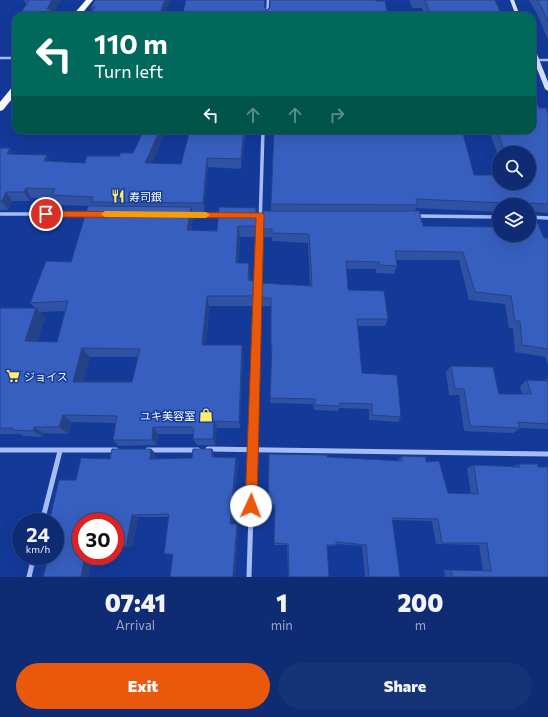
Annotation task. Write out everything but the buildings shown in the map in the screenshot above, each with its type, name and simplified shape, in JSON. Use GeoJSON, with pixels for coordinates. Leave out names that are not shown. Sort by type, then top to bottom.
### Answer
{"type":"FeatureCollection","features":[{"type":"Feature","properties":{"kind":"highway"},"geometry":{"type":"LineString","coordinates":[[80,12],[90,0]]}},
{"type":"Feature","properties":{"kind":"highway"},"geometry":{"type":"LineString","coordinates":[[0,108],[12,93]]}},
{"type":"Feature","properties":{"kind":"street"},"geometry":{"type":"LineString","coordinates":[[267,12],[268,0]]}},
{"type":"Feature","properties":{"kind":"street"},"geometry":{"type":"LineString","coordinates":[[512,0],[516,12]]}},
{"type":"Feature","properties":{"kind":"street"},"geometry":{"type":"LineString","coordinates":[[0,58],[12,58]]}},
{"type":"Feature","properties":{"kind":"street"},"geometry":{"type":"LineString","coordinates":[[536,60],[548,60]]}},
{"type":"Feature","properties":{"kind":"street"},"geometry":{"type":"LineString","coordinates":[[536,64],[548,89]]}},
{"type":"Feature","properties":{"kind":"street"},"geometry":{"type":"LineString","coordinates":[[249,577],[263,134]]}},
{"type":"Feature","properties":{"kind":"street"},"geometry":{"type":"LineString","coordinates":[[0,214],[95,214]]}},
{"type":"Feature","properties":{"kind":"street"},"geometry":{"type":"LineString","coordinates":[[181,215],[229,215]]}},
{"type":"Feature","properties":{"kind":"street"},"geometry":{"type":"LineString","coordinates":[[244,215],[276,215]]}},
{"type":"Feature","properties":{"kind":"street"},"geometry":{"type":"LineString","coordinates":[[411,216],[492,217]]}},
{"type":"Feature","properties":{"kind":"street"},"geometry":{"type":"LineString","coordinates":[[536,218],[548,218]]}},
{"type":"Feature","properties":{"kind":"street"},"geometry":{"type":"LineString","coordinates":[[145,450],[254,449],[548,454]]}},
{"type":"Feature","properties":{"kind":"street"},"geometry":{"type":"LineString","coordinates":[[0,450],[122,450]]}},
{"type":"Feature","properties":{"kind":"street"},"geometry":{"type":"LineString","coordinates":[[44,513],[60,451]]}},
{"type":"Feature","properties":{"kind":"street"},"geometry":{"type":"LineString","coordinates":[[29,577],[32,565]]}},
{"type":"Feature","properties":{"kind":"slow traffic"},"geometry":{"type":"LineString","coordinates":[[105,214],[206,215]]}},
{"type":"Feature","properties":{"kind":"place","name":"寿司銀"},"geometry":{"type":"Point","coordinates":[118,196]}},
{"type":"Feature","properties":{"kind":"place","name":"ジョイス"},"geometry":{"type":"Point","coordinates":[13,376]}},
{"type":"Feature","properties":{"kind":"place","name":"ユキ美容室"},"geometry":{"type":"Point","coordinates":[206,415]}},
{"type":"Feature","properties":{"kind":"route"},"geometry":{"type":"LineString","coordinates":[[46,214],[260,215],[254,449],[251,506]]}}]}
